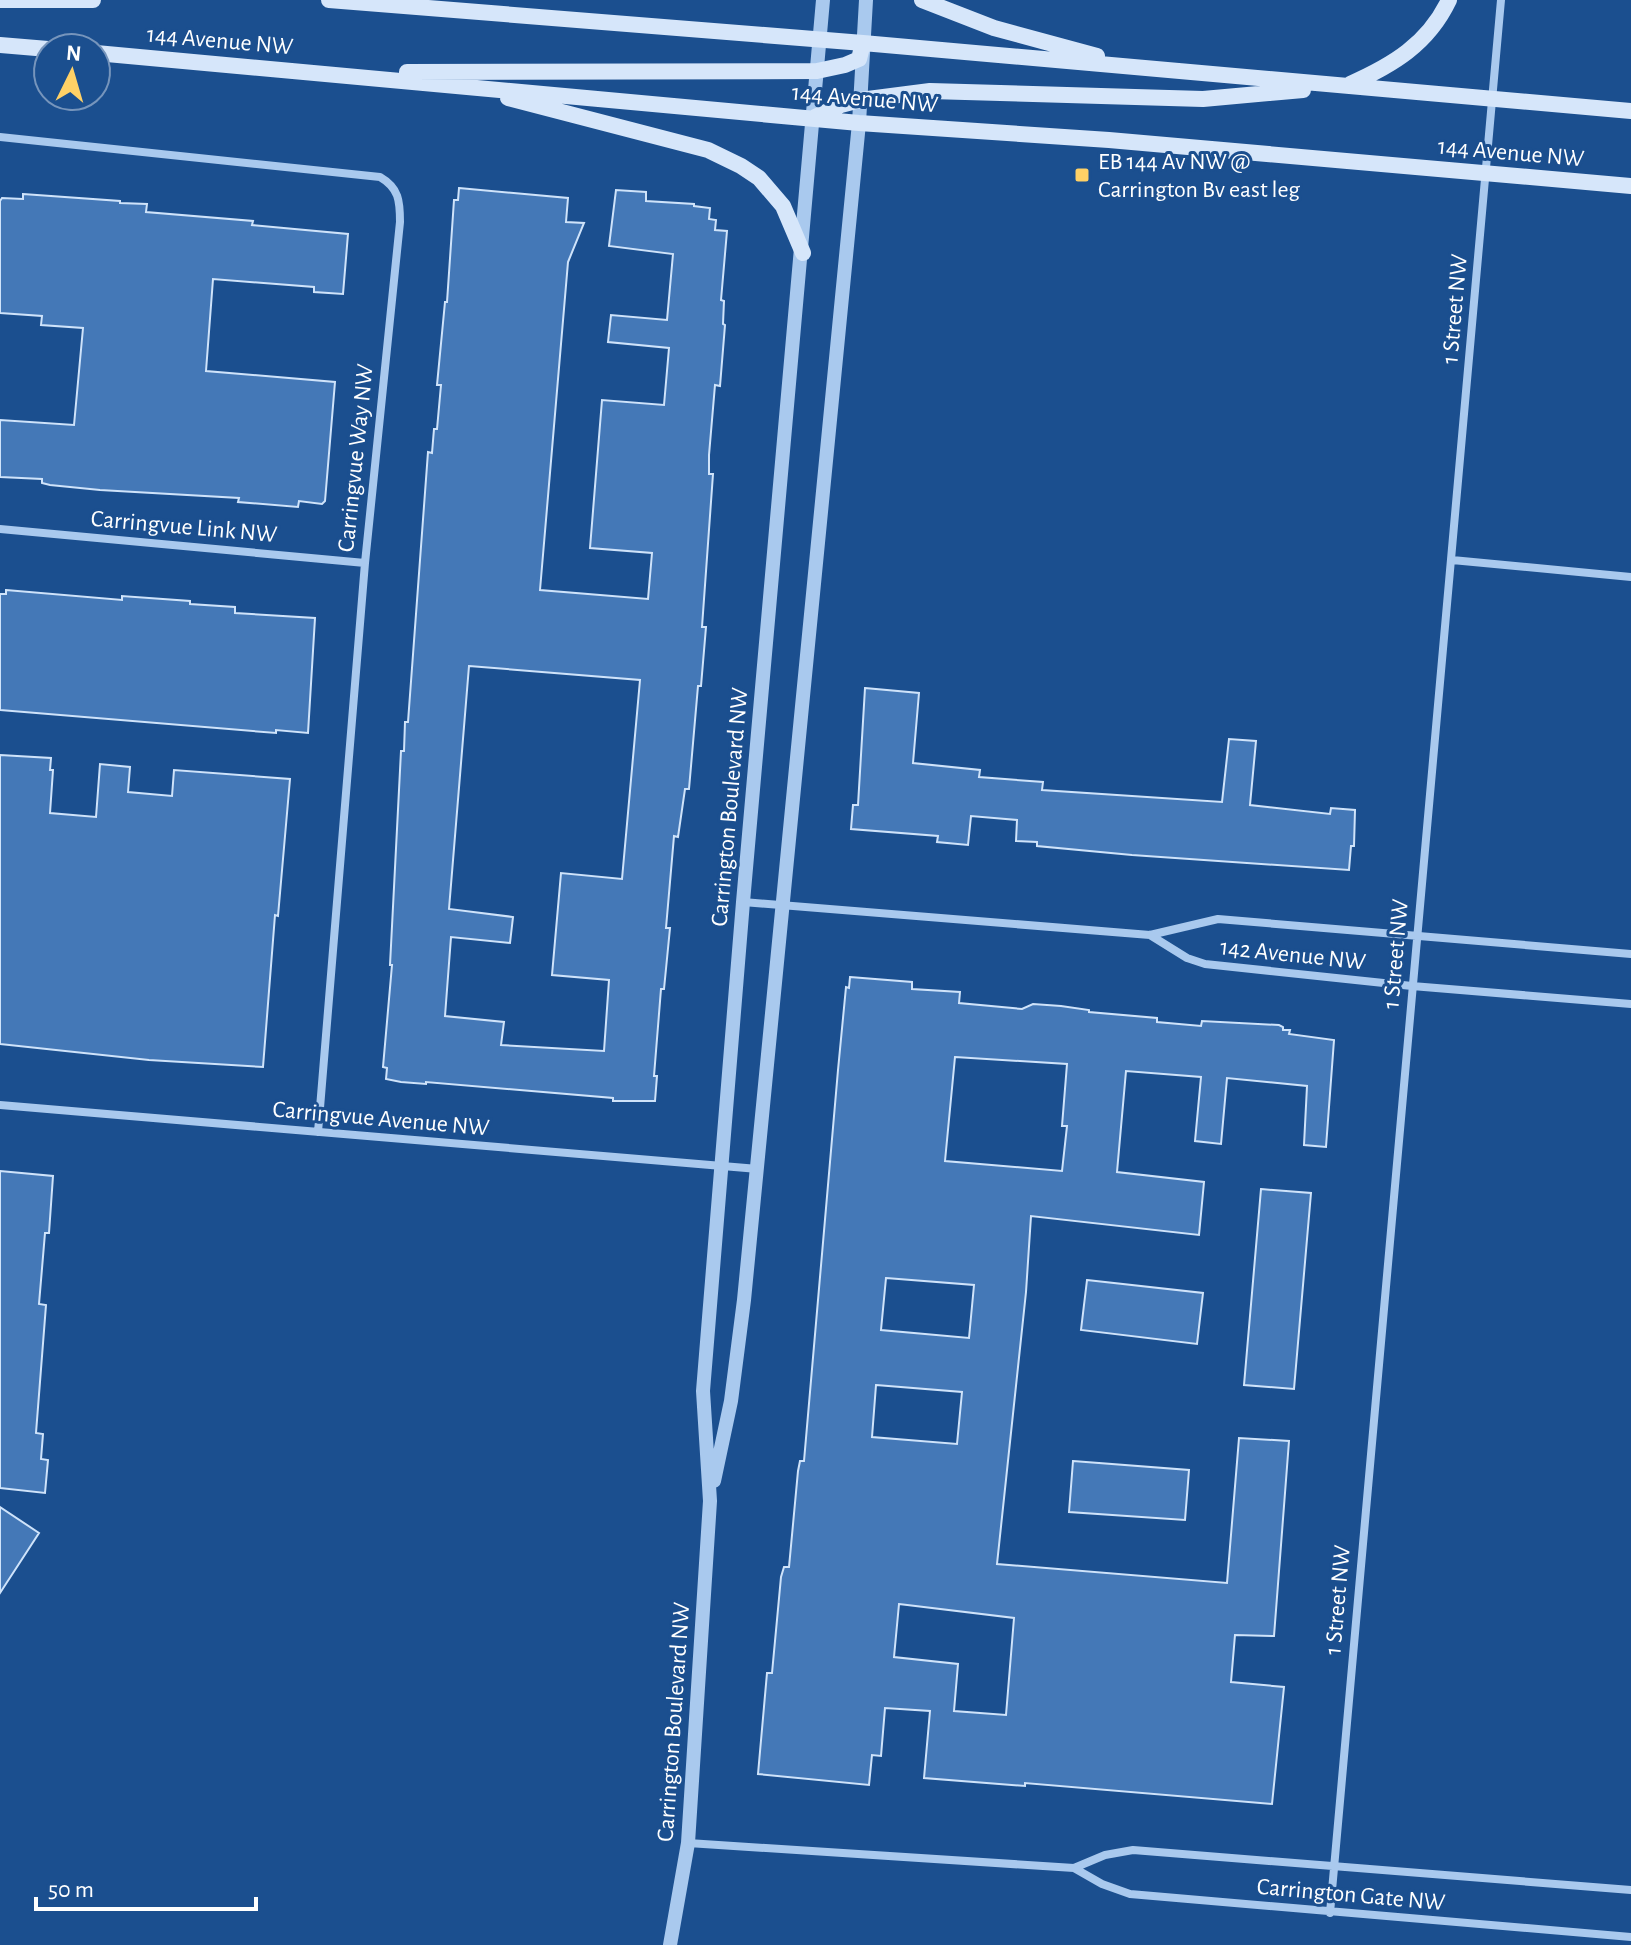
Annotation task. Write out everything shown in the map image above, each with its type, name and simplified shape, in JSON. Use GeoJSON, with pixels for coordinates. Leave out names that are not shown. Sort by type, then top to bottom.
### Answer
{"type":"FeatureCollection","features":[{"type":"Feature","properties":{"kind":"main road"},"geometry":{"type":"LineString","coordinates":[[0,0],[93,0]]}},
{"type":"Feature","properties":{"kind":"main road"},"geometry":{"type":"LineString","coordinates":[[329,0],[863,43],[1631,111]]}},
{"type":"Feature","properties":{"kind":"main road"},"geometry":{"type":"LineString","coordinates":[[922,0],[994,28],[1141,68]]}},
{"type":"Feature","properties":{"kind":"main road"},"geometry":{"type":"LineString","coordinates":[[813,118],[860,100],[930,91],[1203,99],[1345,86],[1385,69],[1427,37],[1449,0]]}},
{"type":"Feature","properties":{"kind":"main road"},"geometry":{"type":"LineString","coordinates":[[305,72],[817,71],[859,59],[863,43]]}},
{"type":"Feature","properties":{"kind":"main road"},"geometry":{"type":"LineString","coordinates":[[0,45],[32,48]]}},
{"type":"Feature","properties":{"kind":"main road","name":"144 Avenue NW"},"geometry":{"type":"LineString","coordinates":[[112,54],[859,123],[1109,140],[1631,186]]}},
{"type":"Feature","properties":{"kind":"main road"},"geometry":{"type":"LineString","coordinates":[[460,86],[708,150],[741,166],[759,178],[783,206],[803,253]]}},
{"type":"Feature","properties":{"kind":"street","name":"Carrington Boulevard NW"},"geometry":{"type":"LineString","coordinates":[[670,1945],[688,1843],[710,1501],[703,1391],[823,0]]}},
{"type":"Feature","properties":{"kind":"street","name":"Carrington Boulevard NW"},"geometry":{"type":"LineString","coordinates":[[710,1501],[731,1401],[758,1169],[859,123],[866,0]]}},
{"type":"Feature","properties":{"kind":"street","name":"1 Street NW"},"geometry":{"type":"LineString","coordinates":[[1330,1913],[1501,0]]}},
{"type":"Feature","properties":{"kind":"street","name":"Carringvue Way NW"},"geometry":{"type":"LineString","coordinates":[[0,137],[380,177],[397,191],[400,200],[365,563],[318,1132]]}},
{"type":"Feature","properties":{"kind":"street","name":"Carringvue Link NW"},"geometry":{"type":"LineString","coordinates":[[0,529],[365,563]]}},
{"type":"Feature","properties":{"kind":"street"},"geometry":{"type":"LineString","coordinates":[[1452,560],[1631,577]]}},
{"type":"Feature","properties":{"kind":"street","name":"142 Avenue NW"},"geometry":{"type":"LineString","coordinates":[[743,902],[1150,935],[1218,919],[1631,954]]}},
{"type":"Feature","properties":{"kind":"street","name":"142 Avenue NW"},"geometry":{"type":"LineString","coordinates":[[1150,935],[1187,958],[1205,964],[1412,986],[1631,1004]]}},
{"type":"Feature","properties":{"kind":"street","name":"Carringvue Avenue NW"},"geometry":{"type":"LineString","coordinates":[[0,1105],[758,1169]]}},
{"type":"Feature","properties":{"kind":"street","name":"Carrington Gate NW"},"geometry":{"type":"LineString","coordinates":[[688,1843],[1074,1868],[1102,1884],[1130,1894],[1631,1937]]}},
{"type":"Feature","properties":{"kind":"street","name":"Carrington Gate NW"},"geometry":{"type":"LineString","coordinates":[[1074,1868],[1105,1855],[1133,1850],[1631,1890]]}},
{"type":"Feature","properties":{"kind":"building"},"geometry":{"type":"Polygon","coordinates":[[[459,188],[568,198],[566,222],[584,223],[568,262],[540,590],[648,599],[652,553],[590,548],[602,400],[664,405],[669,348],[608,342],[611,315],[667,320],[673,254],[609,246],[616,190],[646,192],[646,201],[710,208],[709,219],[716,220],[715,230],[727,231],[721,300],[724,301],[725,325],[720,386],[715,385],[709,455],[709,474],[713,474],[702,627],[706,627],[689,789],[685,789],[678,837],[674,836],[666,928],[670,928],[654,1076],[657,1076],[655,1101],[613,1101],[613,1098],[401,1082],[386,1079],[387,1068],[383,1067],[392,965],[401,751],[404,751],[405,722],[408,722],[428,452],[432,453],[434,429],[437,429],[441,385],[437,385],[454,200],[458,200],[459,188]],[[469,666],[449,909],[513,917],[510,943],[451,937],[445,1016],[504,1022],[501,1045],[604,1051],[609,980],[552,975],[561,873],[622,879],[640,680],[469,666]]]}},
{"type":"Feature","properties":{"kind":"building"},"geometry":{"type":"Polygon","coordinates":[[[23,194],[147,204],[146,212],[253,221],[252,225],[348,234],[343,294],[314,292],[314,287],[213,279],[206,371],[335,382],[325,501],[322,504],[299,501],[298,507],[238,502],[239,498],[100,490],[50,485],[42,483],[42,479],[0,477],[0,420],[74,425],[83,328],[41,325],[42,316],[0,313],[0,201],[2,198],[23,199],[23,194]]]}},
{"type":"Feature","properties":{"kind":"building"},"geometry":{"type":"Polygon","coordinates":[[[6,590],[122,600],[122,596],[190,601],[190,604],[235,607],[235,613],[315,618],[308,733],[0,710],[0,594],[6,594],[6,590]]]}},
{"type":"Feature","properties":{"kind":"building"},"geometry":{"type":"Polygon","coordinates":[[[865,688],[919,693],[913,763],[980,770],[979,777],[1043,782],[1042,790],[1222,802],[1229,739],[1256,741],[1250,805],[1330,814],[1331,808],[1355,810],[1354,846],[1351,846],[1349,870],[1037,846],[1037,842],[1016,841],[1017,820],[971,816],[968,845],[937,842],[938,836],[851,829],[853,805],[858,805],[865,688]]]}},
{"type":"Feature","properties":{"kind":"building"},"geometry":{"type":"Polygon","coordinates":[[[0,755],[51,758],[50,813],[96,817],[100,764],[130,767],[128,792],[172,796],[174,770],[290,779],[263,1067],[149,1060],[0,1044],[0,755]]]}},
{"type":"Feature","properties":{"kind":"building"},"geometry":{"type":"Polygon","coordinates":[[[850,977],[912,982],[912,989],[960,992],[959,1003],[1022,1009],[1033,1004],[1061,1006],[1201,1026],[1202,1021],[1279,1025],[1283,1030],[1290,1030],[1289,1034],[1334,1040],[1326,1147],[1304,1145],[1307,1086],[1227,1078],[1221,1144],[1195,1141],[1201,1077],[1126,1071],[1117,1172],[1204,1182],[1199,1235],[1031,1216],[1026,1292],[997,1564],[1227,1583],[1239,1438],[1289,1441],[1274,1636],[1235,1635],[1231,1682],[1284,1687],[1272,1804],[1025,1783],[1025,1786],[924,1778],[930,1711],[885,1708],[881,1756],[872,1755],[869,1785],[758,1774],[767,1673],[772,1673],[781,1577],[784,1567],[789,1567],[798,1471],[800,1461],[804,1461],[838,1070],[846,987],[849,988],[850,977]],[[955,1057],[945,1161],[1062,1171],[1067,1126],[1062,1126],[1067,1064],[955,1057]],[[886,1278],[881,1330],[969,1338],[974,1285],[886,1278]],[[876,1385],[872,1437],[957,1444],[962,1392],[876,1385]],[[899,1604],[894,1657],[958,1664],[954,1711],[1006,1715],[1014,1618],[899,1604]]]}},
{"type":"Feature","properties":{"kind":"building"},"geometry":{"type":"Polygon","coordinates":[[[0,1171],[53,1176],[39,1304],[46,1305],[36,1433],[43,1434],[41,1459],[48,1460],[45,1493],[0,1488],[0,1171]]]}},
{"type":"Feature","properties":{"kind":"building"},"geometry":{"type":"Polygon","coordinates":[[[1261,1189],[1311,1193],[1294,1389],[1244,1385],[1261,1189]]]}},
{"type":"Feature","properties":{"kind":"building"},"geometry":{"type":"Polygon","coordinates":[[[1087,1280],[1203,1293],[1197,1344],[1081,1330],[1087,1280]]]}},
{"type":"Feature","properties":{"kind":"building"},"geometry":{"type":"Polygon","coordinates":[[[1073,1461],[1189,1470],[1185,1520],[1069,1512],[1073,1461]]]}},
{"type":"Feature","properties":{"kind":"building"},"geometry":{"type":"Polygon","coordinates":[[[0,1507],[39,1533],[0,1593],[0,1507]]]}},
{"type":"Feature","properties":{"kind":"place","name":"EB 144 Av NW @ Carrington Bv east leg"},"geometry":{"type":"Point","coordinates":[1082,175]}}]}
